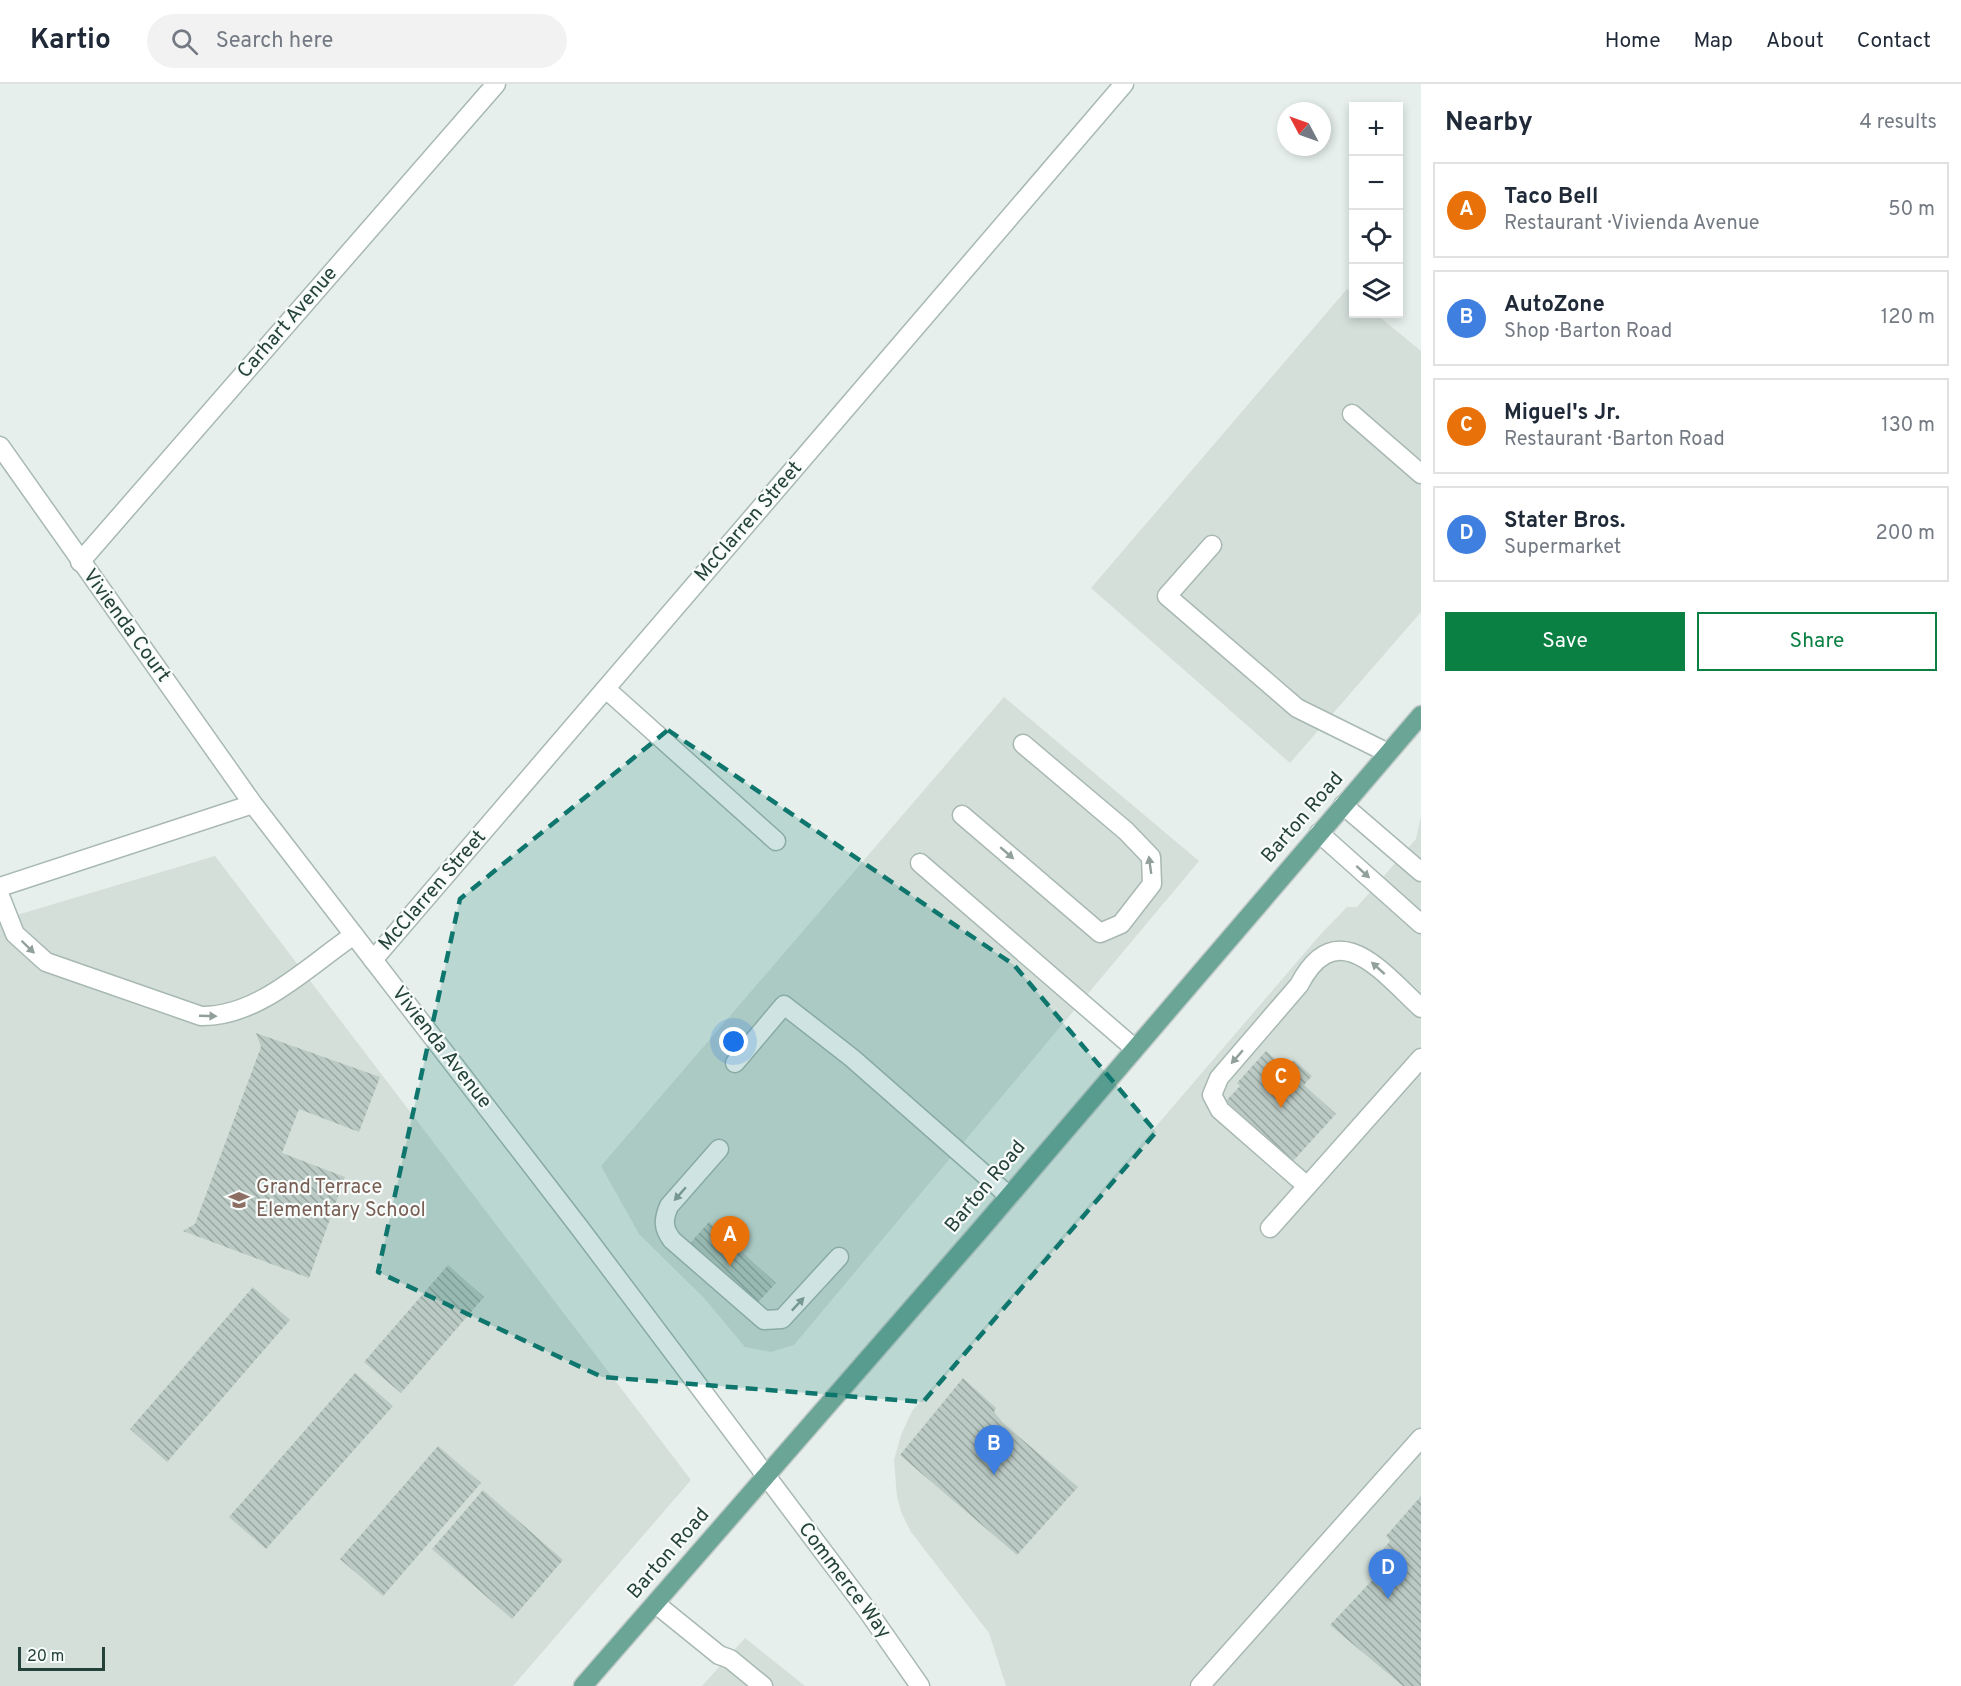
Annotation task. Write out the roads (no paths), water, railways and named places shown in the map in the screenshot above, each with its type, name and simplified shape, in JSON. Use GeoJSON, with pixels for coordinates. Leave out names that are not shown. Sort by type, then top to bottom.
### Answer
{"type":"FeatureCollection","features":[{"type":"Feature","properties":{"kind":"main road","name":"Barton Road"},"geometry":{"type":"LineString","coordinates":[[583,1686],[1009,1196],[1421,715]]}},
{"type":"Feature","properties":{"kind":"street","name":"Carhart Avenue"},"geometry":{"type":"LineString","coordinates":[[80,562],[496,84]]}},
{"type":"Feature","properties":{"kind":"street","name":"McClarren Street"},"geometry":{"type":"LineString","coordinates":[[373,960],[1124,84]]}},
{"type":"Feature","properties":{"kind":"street"},"geometry":{"type":"LineString","coordinates":[[1352,414],[1421,474]]}},
{"type":"Feature","properties":{"kind":"street","name":"Vivienda Court"},"geometry":{"type":"LineString","coordinates":[[0,446],[80,562],[254,804]]}},
{"type":"Feature","properties":{"kind":"street"},"geometry":{"type":"LineString","coordinates":[[1212,545],[1167,596],[1297,708],[1388,753]]}},
{"type":"Feature","properties":{"kind":"street"},"geometry":{"type":"LineString","coordinates":[[606,689],[776,841]]}},
{"type":"Feature","properties":{"kind":"street"},"geometry":{"type":"LineString","coordinates":[[962,815],[1100,933],[1121,924],[1139,904],[1152,884],[1151,857],[1126,831],[1023,744]]}},
{"type":"Feature","properties":{"kind":"street"},"geometry":{"type":"LineString","coordinates":[[0,887],[254,804]]}},
{"type":"Feature","properties":{"kind":"street","name":"Vivienda Avenue"},"geometry":{"type":"LineString","coordinates":[[254,804],[766,1477]]}},
{"type":"Feature","properties":{"kind":"street"},"geometry":{"type":"LineString","coordinates":[[1343,805],[1421,872]]}},
{"type":"Feature","properties":{"kind":"street"},"geometry":{"type":"LineString","coordinates":[[1319,833],[1421,924]]}},
{"type":"Feature","properties":{"kind":"street"},"geometry":{"type":"LineString","coordinates":[[921,863],[1134,1048]]}},
{"type":"Feature","properties":{"kind":"street"},"geometry":{"type":"LineString","coordinates":[[0,896],[15,934],[46,962],[201,1017],[217,1017],[237,1011],[275,991],[354,935]]}},
{"type":"Feature","properties":{"kind":"street"},"geometry":{"type":"LineString","coordinates":[[1307,1186],[1220,1110],[1212,1095],[1219,1078],[1299,985],[1308,968],[1323,955],[1339,951],[1357,952],[1421,1008]]}},
{"type":"Feature","properties":{"kind":"street"},"geometry":{"type":"LineString","coordinates":[[735,1063],[784,1005],[852,1058],[1009,1196]]}},
{"type":"Feature","properties":{"kind":"street"},"geometry":{"type":"LineString","coordinates":[[1270,1228],[1421,1058]]}},
{"type":"Feature","properties":{"kind":"street"},"geometry":{"type":"LineString","coordinates":[[719,1149],[669,1206],[664,1230],[672,1240],[764,1320],[782,1319],[839,1257]]}},
{"type":"Feature","properties":{"kind":"street"},"geometry":{"type":"LineString","coordinates":[[1200,1686],[1421,1438]]}},
{"type":"Feature","properties":{"kind":"street","name":"Commerce Way"},"geometry":{"type":"LineString","coordinates":[[766,1477],[867,1610],[920,1686]]}},
{"type":"Feature","properties":{"kind":"street"},"geometry":{"type":"LineString","coordinates":[[656,1604],[762,1686]]}},
{"type":"Feature","properties":{"kind":"place","name":"Miguel's Jr."},"geometry":{"type":"Point","coordinates":[1281,1108]}},
{"type":"Feature","properties":{"kind":"place","name":"Grand Terrace Elementary School"},"geometry":{"type":"Point","coordinates":[239,1200]}},
{"type":"Feature","properties":{"kind":"place","name":"Taco Bell"},"geometry":{"type":"Point","coordinates":[730,1266]}},
{"type":"Feature","properties":{"kind":"place","name":"AutoZone"},"geometry":{"type":"Point","coordinates":[994,1475]}},
{"type":"Feature","properties":{"kind":"place","name":"Stater Bros."},"geometry":{"type":"Point","coordinates":[1388,1599]}}]}
